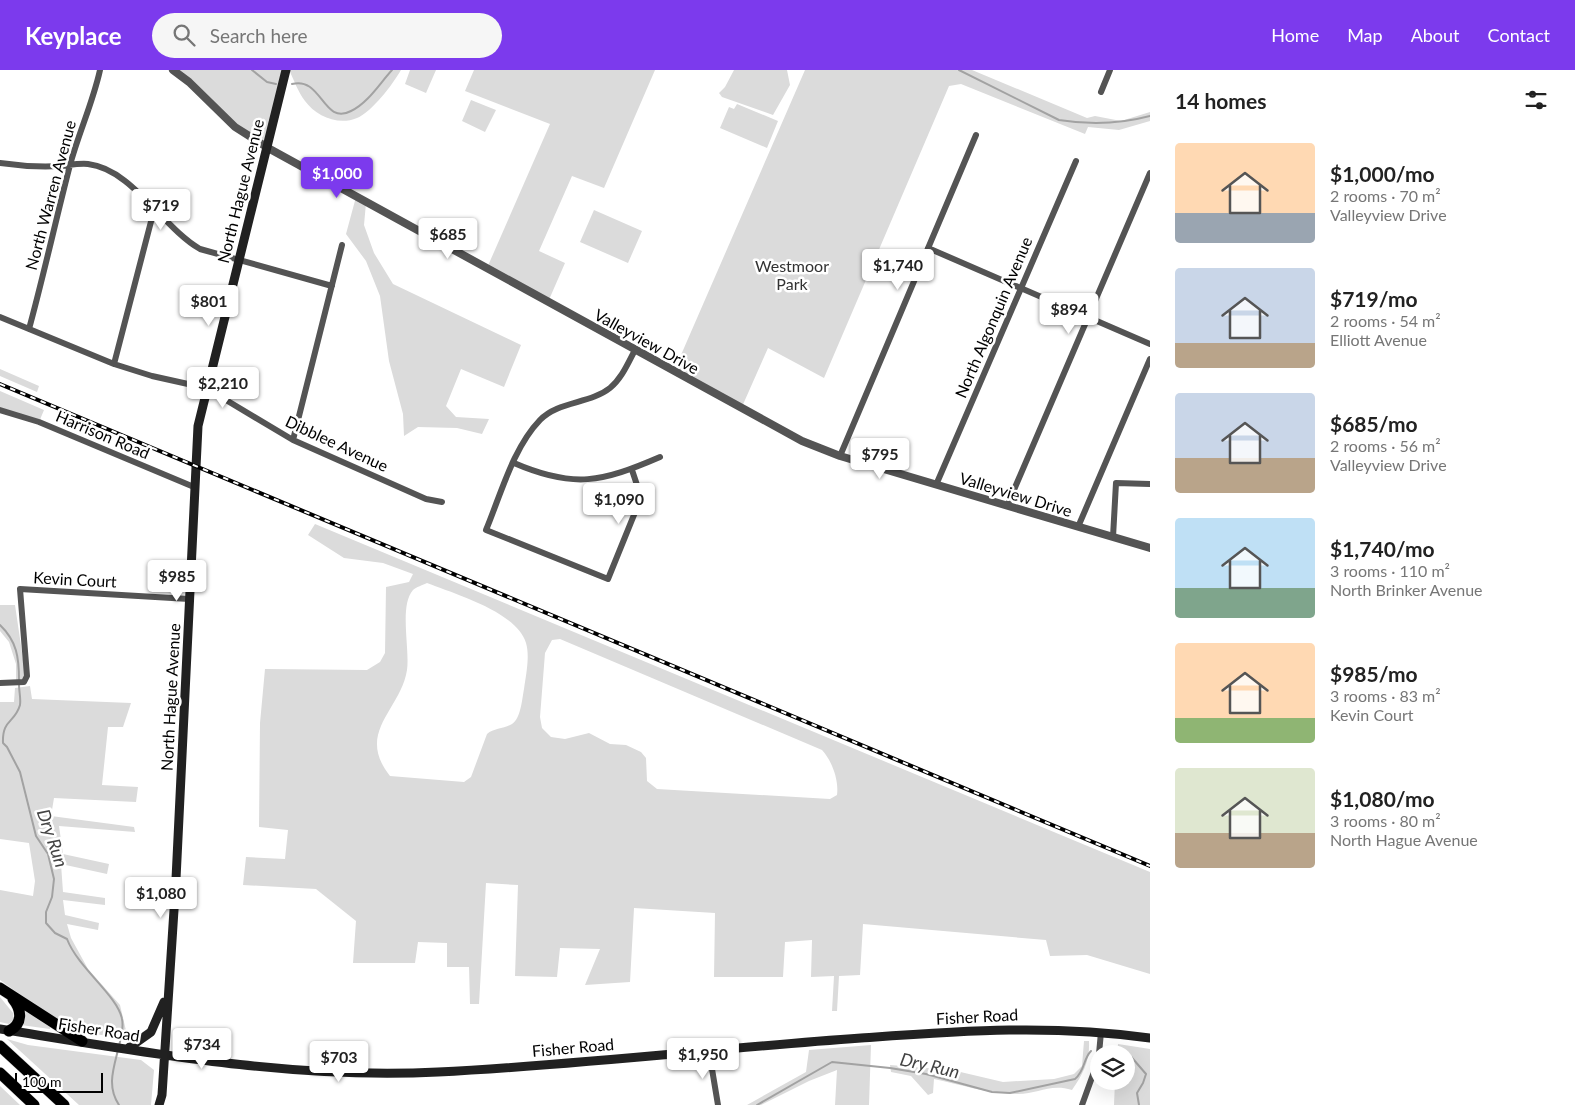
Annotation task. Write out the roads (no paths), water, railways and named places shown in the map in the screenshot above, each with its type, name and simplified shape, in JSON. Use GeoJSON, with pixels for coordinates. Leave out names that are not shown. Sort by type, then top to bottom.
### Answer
{"type":"FeatureCollection","features":[{"type":"Feature","properties":{"kind":"highway"},"geometry":{"type":"LineString","coordinates":[[4,1030],[16,1026],[20,1015],[18,1006],[5,991]]}},
{"type":"Feature","properties":{"kind":"highway"},"geometry":{"type":"LineString","coordinates":[[5,991],[82,1042]]}},
{"type":"Feature","properties":{"kind":"highway"},"geometry":{"type":"LineString","coordinates":[[0,1046],[64,1105]]}},
{"type":"Feature","properties":{"kind":"highway"},"geometry":{"type":"LineString","coordinates":[[0,1073],[34,1105]]}},
{"type":"Feature","properties":{"kind":"main road","name":"North Hague Avenue"},"geometry":{"type":"LineString","coordinates":[[165,1105],[162,1096],[163,1054],[176,879],[198,426],[286,70]]}},
{"type":"Feature","properties":{"kind":"main road"},"geometry":{"type":"LineString","coordinates":[[126,1049],[151,1032],[168,993]]}},
{"type":"Feature","properties":{"kind":"main road","name":"Fisher Road"},"geometry":{"type":"LineString","coordinates":[[4,1030],[126,1049],[281,1068],[411,1073],[522,1067],[976,1029],[1022,1028],[1101,1032],[1150,1038]]}},
{"type":"Feature","properties":{"kind":"main road","name":"North Hague Avenue"},"geometry":{"type":"LineString","coordinates":[[158,1105],[162,1096]]}},
{"type":"Feature","properties":{"kind":"street","name":"North Warren Avenue"},"geometry":{"type":"LineString","coordinates":[[29,329],[70,165],[83,122],[95,94],[100,70]]}},
{"type":"Feature","properties":{"kind":"street","name":"Valleyview Drive"},"geometry":{"type":"LineString","coordinates":[[173,70],[189,82],[235,127],[268,148],[802,442],[840,456],[1150,548]]}},
{"type":"Feature","properties":{"kind":"street"},"geometry":{"type":"LineString","coordinates":[[1101,92],[1110,70]]}},
{"type":"Feature","properties":{"kind":"street"},"geometry":{"type":"LineString","coordinates":[[840,456],[976,135]]}},
{"type":"Feature","properties":{"kind":"street","name":"North Algonquin Avenue"},"geometry":{"type":"LineString","coordinates":[[936,485],[1076,161]]}},
{"type":"Feature","properties":{"kind":"street"},"geometry":{"type":"LineString","coordinates":[[0,163],[26,166],[88,164],[118,175],[193,245],[207,252],[332,286]]}},
{"type":"Feature","properties":{"kind":"street"},"geometry":{"type":"LineString","coordinates":[[1007,506],[1150,173]]}},
{"type":"Feature","properties":{"kind":"street"},"geometry":{"type":"LineString","coordinates":[[114,364],[154,210]]}},
{"type":"Feature","properties":{"kind":"street"},"geometry":{"type":"LineString","coordinates":[[293,440],[342,245]]}},
{"type":"Feature","properties":{"kind":"street"},"geometry":{"type":"LineString","coordinates":[[928,248],[1150,344]]}},
{"type":"Feature","properties":{"kind":"street","name":"Dibblee Avenue"},"geometry":{"type":"LineString","coordinates":[[0,317],[114,364],[152,376],[206,388],[293,440],[426,499],[442,502]]}},
{"type":"Feature","properties":{"kind":"street"},"geometry":{"type":"LineString","coordinates":[[632,470],[638,488],[638,505],[608,579],[486,530],[525,440],[541,419],[550,412],[604,392],[622,375],[635,350]]}},
{"type":"Feature","properties":{"kind":"street"},"geometry":{"type":"LineString","coordinates":[[1078,527],[1150,359]]}},
{"type":"Feature","properties":{"kind":"street","name":"Harrison Road"},"geometry":{"type":"LineString","coordinates":[[0,410],[39,422],[194,487]]}},
{"type":"Feature","properties":{"kind":"street"},"geometry":{"type":"LineString","coordinates":[[514,464],[542,474],[571,480],[602,478],[632,470],[660,457]]}},
{"type":"Feature","properties":{"kind":"street"},"geometry":{"type":"LineString","coordinates":[[1112,537],[1116,483],[1150,484]]}},
{"type":"Feature","properties":{"kind":"street","name":"Kevin Court"},"geometry":{"type":"LineString","coordinates":[[0,682],[24,682],[27,665],[20,589],[189,599]]}},
{"type":"Feature","properties":{"kind":"street"},"geometry":{"type":"LineString","coordinates":[[1100,1045],[1101,1032]]}},
{"type":"Feature","properties":{"kind":"street"},"geometry":{"type":"LineString","coordinates":[[709,1050],[718,1105]]}},
{"type":"Feature","properties":{"kind":"street"},"geometry":{"type":"LineString","coordinates":[[1082,1105],[1090,1083]]}},
{"type":"Feature","properties":{"kind":"waterway"},"geometry":{"type":"LineString","coordinates":[[252,70],[267,82],[276,84]]}},
{"type":"Feature","properties":{"kind":"waterway"},"geometry":{"type":"LineString","coordinates":[[292,84],[302,83],[310,87],[328,107],[334,112],[342,114],[351,111],[363,103],[392,70]]}},
{"type":"Feature","properties":{"kind":"waterway"},"geometry":{"type":"LineString","coordinates":[[959,70],[1059,120],[1105,123],[1150,116]]}},
{"type":"Feature","properties":{"kind":"waterway","name":"Dry Run"},"geometry":{"type":"LineString","coordinates":[[0,625],[10,637],[16,650],[19,680]]}},
{"type":"Feature","properties":{"kind":"waterway","name":"Dry Run"},"geometry":{"type":"LineString","coordinates":[[19,685],[20,705],[5,729],[3,743],[20,772],[36,836],[48,854],[54,879],[52,897],[46,912],[46,923],[55,933],[67,939],[72,950],[119,1010],[123,1026],[119,1046]]}},
{"type":"Feature","properties":{"kind":"waterway","name":"Dry Run"},"geometry":{"type":"LineString","coordinates":[[118,1050],[112,1085],[119,1105]]}},
{"type":"Feature","properties":{"kind":"waterway","name":"Dry Run"},"geometry":{"type":"LineString","coordinates":[[757,1105],[832,1062],[926,1074],[992,1092],[1010,1093],[1075,1079],[1081,1072],[1090,1053]]}},
{"type":"Feature","properties":{"kind":"waterway","name":"Dry Run"},"geometry":{"type":"LineString","coordinates":[[1135,1061],[1146,1074],[1137,1093],[1139,1105]]}},
{"type":"Feature","properties":{"kind":"railway"},"geometry":{"type":"LineString","coordinates":[[0,384],[1150,866]]}},
{"type":"Feature","properties":{"kind":"park label","name":"Westmoor Park"},"geometry":{"type":"Point","coordinates":[792,274]}}]}
